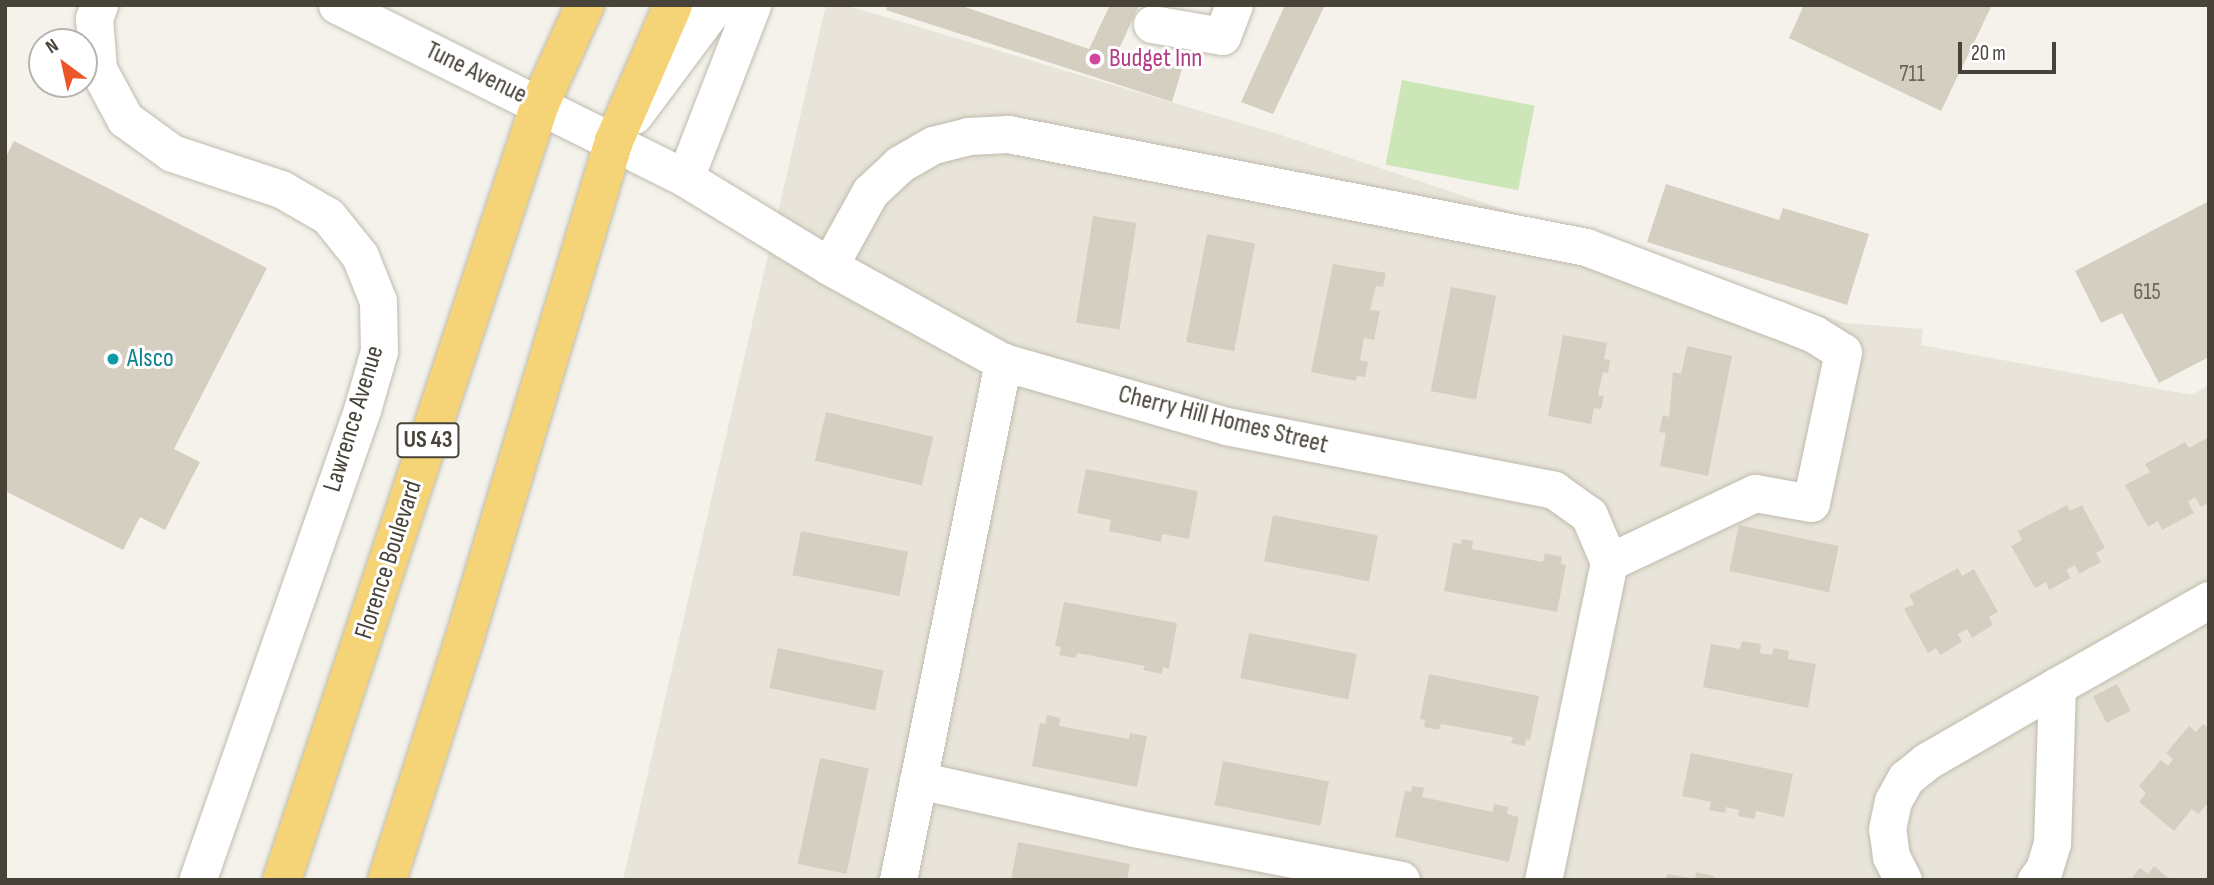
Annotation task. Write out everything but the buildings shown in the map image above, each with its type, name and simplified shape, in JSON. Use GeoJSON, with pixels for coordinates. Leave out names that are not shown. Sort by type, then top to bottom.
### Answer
{"type":"FeatureCollection","features":[{"type":"Feature","properties":{"kind":"highway","name":"Florence Boulevard"},"geometry":{"type":"LineString","coordinates":[[282,880],[540,104],[585,5]]}},
{"type":"Feature","properties":{"kind":"highway"},"geometry":{"type":"LineString","coordinates":[[387,880],[462,647],[614,141],[673,5]]}},
{"type":"Feature","properties":{"kind":"street","name":"Lawrence Avenue"},"geometry":{"type":"LineString","coordinates":[[99,5],[94,18],[98,69],[125,119],[172,153],[281,189],[328,216],[360,256],[378,301],[379,351],[362,410],[197,880]]}},
{"type":"Feature","properties":{"kind":"street","name":"Tune Avenue"},"geometry":{"type":"LineString","coordinates":[[337,5],[685,178],[829,266]]}},
{"type":"Feature","properties":{"kind":"street"},"geometry":{"type":"LineString","coordinates":[[614,141],[716,5]]}},
{"type":"Feature","properties":{"kind":"street"},"geometry":{"type":"LineString","coordinates":[[685,178],[752,5]]}},
{"type":"Feature","properties":{"kind":"street"},"geometry":{"type":"LineString","coordinates":[[1152,24],[1222,36],[1234,5]]}},
{"type":"Feature","properties":{"kind":"street"},"geometry":{"type":"LineString","coordinates":[[829,266],[870,192],[900,164],[933,145],[968,136],[1008,134],[1586,247],[1776,318],[1814,334],[1843,352],[1811,503],[1755,493],[1609,562],[1543,880]]}},
{"type":"Feature","properties":{"kind":"street","name":"Cherry Hill Homes Street"},"geometry":{"type":"LineString","coordinates":[[829,266],[1003,362],[1226,426],[1554,490],[1589,515],[1609,562]]}},
{"type":"Feature","properties":{"kind":"street"},"geometry":{"type":"LineString","coordinates":[[898,880],[1003,362]]}},
{"type":"Feature","properties":{"kind":"street"},"geometry":{"type":"LineString","coordinates":[[1903,880],[1891,856],[1887,829],[1893,802],[1906,778],[1927,761],[2209,600]]}},
{"type":"Feature","properties":{"kind":"street"},"geometry":{"type":"LineString","coordinates":[[2036,880],[2044,869],[2052,843],[2057,686]]}},
{"type":"Feature","properties":{"kind":"street"},"geometry":{"type":"LineString","coordinates":[[918,780],[1134,828],[1401,880]]}},
{"type":"Feature","properties":{"kind":"shaded area"},"geometry":{"type":"Polygon","coordinates":[[[826,5],[845,5],[1278,134],[1845,323],[1923,329],[1921,345],[2192,395],[2209,385],[2209,880],[623,880],[826,5]]]}},
{"type":"Feature","properties":{"kind":"green space"},"geometry":{"type":"Polygon","coordinates":[[[1402,80],[1535,106],[1518,190],[1386,164],[1402,80]]]}},
{"type":"Feature","properties":{"kind":"place","name":"Budget Inn"},"geometry":{"type":"Point","coordinates":[1095,59]}},
{"type":"Feature","properties":{"kind":"place","name":"Alsco"},"geometry":{"type":"Point","coordinates":[113,359]}}]}
